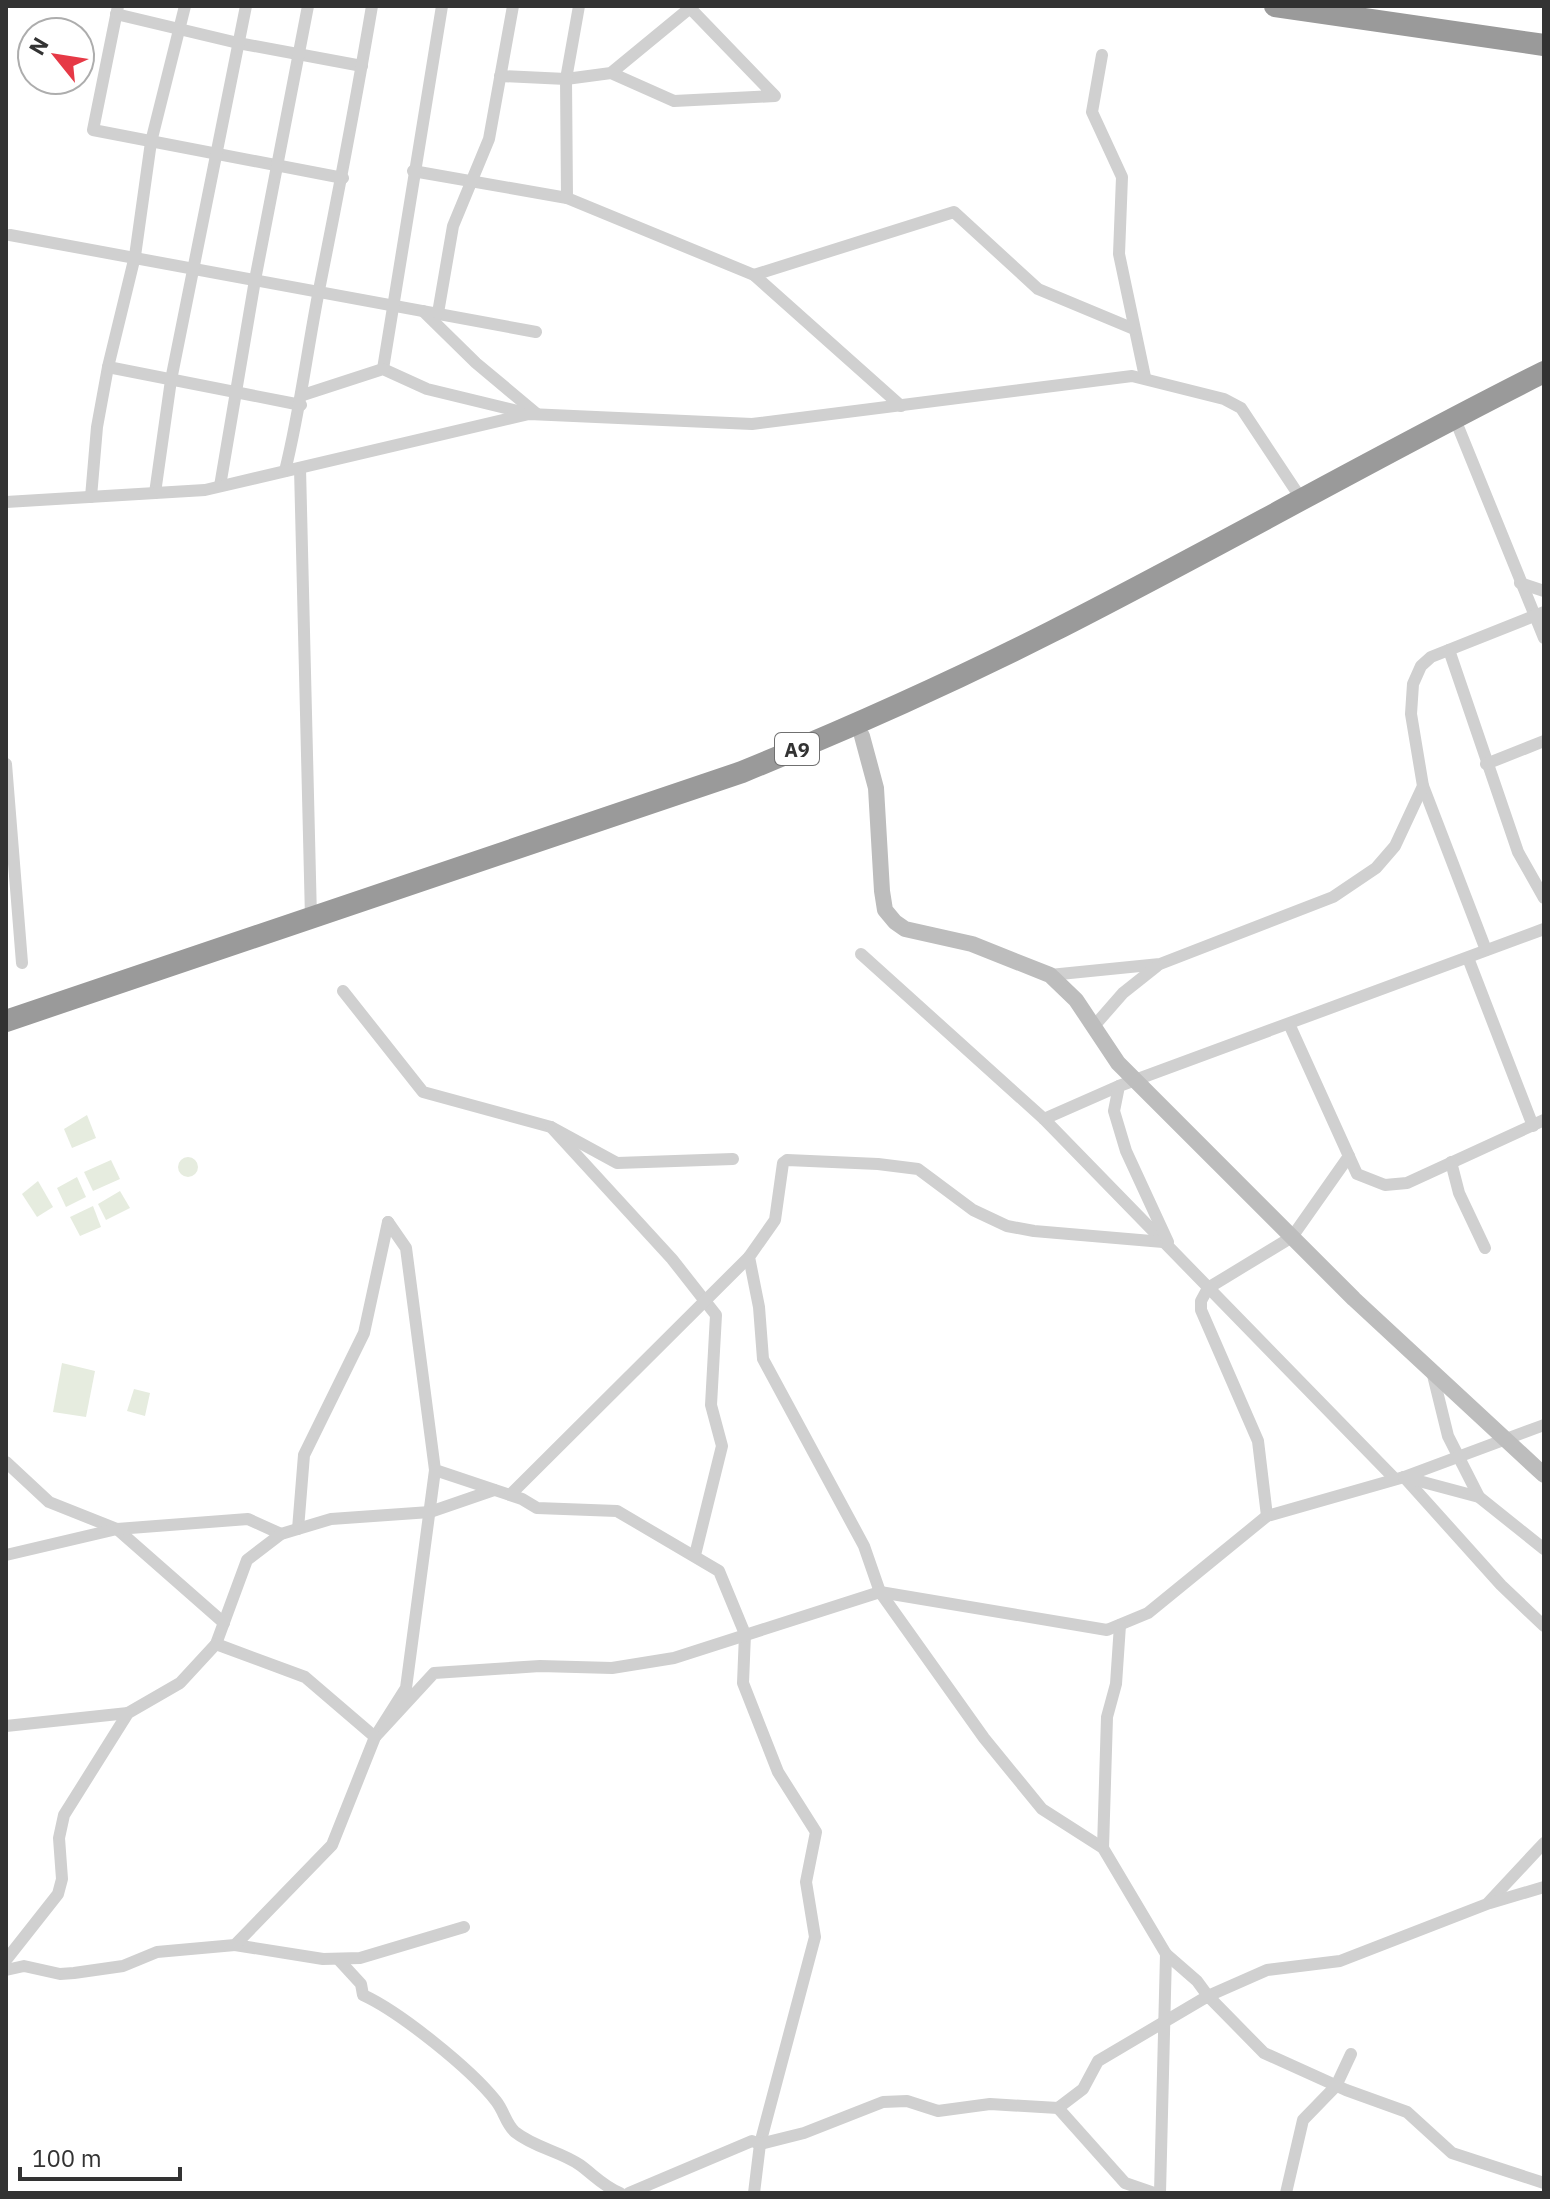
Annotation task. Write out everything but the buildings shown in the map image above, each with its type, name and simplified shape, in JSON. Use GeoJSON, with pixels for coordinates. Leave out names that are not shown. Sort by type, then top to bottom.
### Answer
{"type":"FeatureCollection","features":[{"type":"Feature","properties":{"kind":"highway"},"geometry":{"type":"LineString","coordinates":[[1275,6],[1544,45]]}},
{"type":"Feature","properties":{"kind":"highway","name":"A9"},"geometry":{"type":"LineString","coordinates":[[6,1021],[728,777],[821,739],[1052,631],[1300,497],[1544,372]]}},
{"type":"Feature","properties":{"kind":"highway","name":"A9"},"geometry":{"type":"LineString","coordinates":[[6,1035],[747,784],[862,736],[1058,643],[1459,429],[1544,387]]}},
{"type":"Feature","properties":{"kind":"street"},"geometry":{"type":"LineString","coordinates":[[91,497],[97,427],[135,256],[151,142],[185,6]]}},
{"type":"Feature","properties":{"kind":"street"},"geometry":{"type":"LineString","coordinates":[[155,493],[171,380],[246,6]]}},
{"type":"Feature","properties":{"kind":"street"},"geometry":{"type":"LineString","coordinates":[[220,486],[276,165],[308,6]]}},
{"type":"Feature","properties":{"kind":"street"},"geometry":{"type":"LineString","coordinates":[[285,471],[302,400],[318,293],[343,178],[372,6]]}},
{"type":"Feature","properties":{"kind":"street"},"geometry":{"type":"LineString","coordinates":[[383,369],[442,6]]}},
{"type":"Feature","properties":{"kind":"street"},"geometry":{"type":"LineString","coordinates":[[438,313],[453,226],[489,139],[513,6]]}},
{"type":"Feature","properties":{"kind":"street"},"geometry":{"type":"LineString","coordinates":[[567,198],[566,79],[579,6]]}},
{"type":"Feature","properties":{"kind":"street"},"geometry":{"type":"LineString","coordinates":[[500,76],[566,79],[611,73],[674,101],[775,96],[690,8],[611,73]]}},
{"type":"Feature","properties":{"kind":"street"},"geometry":{"type":"LineString","coordinates":[[343,178],[93,130],[117,10],[180,30],[298,56],[362,66]]}},
{"type":"Feature","properties":{"kind":"street"},"geometry":{"type":"LineString","coordinates":[[1102,55],[1092,112],[1122,177],[1119,254],[1145,377]]}},
{"type":"Feature","properties":{"kind":"street"},"geometry":{"type":"LineString","coordinates":[[413,171],[567,198],[754,275],[901,406]]}},
{"type":"Feature","properties":{"kind":"street"},"geometry":{"type":"LineString","coordinates":[[754,275],[954,212],[1038,289],[1134,329]]}},
{"type":"Feature","properties":{"kind":"street"},"geometry":{"type":"LineString","coordinates":[[10,235],[536,332]]}},
{"type":"Feature","properties":{"kind":"street"},"geometry":{"type":"LineString","coordinates":[[423,311],[533,414]]}},
{"type":"Feature","properties":{"kind":"street"},"geometry":{"type":"LineString","coordinates":[[108,367],[235,392],[302,400],[383,369],[427,389],[533,414],[752,424],[1145,377],[1224,399],[1241,408],[1300,497]]}},
{"type":"Feature","properties":{"kind":"street"},"geometry":{"type":"LineString","coordinates":[[6,502],[220,486],[533,414]]}},
{"type":"Feature","properties":{"kind":"street"},"geometry":{"type":"LineString","coordinates":[[1459,429],[1520,583],[1540,615],[1544,638]]}},
{"type":"Feature","properties":{"kind":"street"},"geometry":{"type":"LineString","coordinates":[[300,468],[311,918]]}},
{"type":"Feature","properties":{"kind":"street"},"geometry":{"type":"LineString","coordinates":[[1520,583],[1544,591]]}},
{"type":"Feature","properties":{"kind":"street"},"geometry":{"type":"LineString","coordinates":[[1486,950],[1423,786],[1411,714],[1413,684],[1421,666],[1449,650],[1540,615]]}},
{"type":"Feature","properties":{"kind":"street"},"geometry":{"type":"LineString","coordinates":[[1449,650],[1518,852],[1544,898]]}},
{"type":"Feature","properties":{"kind":"street"},"geometry":{"type":"LineString","coordinates":[[862,736],[876,788],[885,910],[895,922],[905,929],[972,944],[1050,975],[1095,1025],[1118,1063],[1292,1237],[1544,1475]]}},
{"type":"Feature","properties":{"kind":"street"},"geometry":{"type":"LineString","coordinates":[[1486,764],[1544,741]]}},
{"type":"Feature","properties":{"kind":"street"},"geometry":{"type":"LineString","coordinates":[[6,764],[12,910],[22,963]]}},
{"type":"Feature","properties":{"kind":"street"},"geometry":{"type":"LineString","coordinates":[[1095,1025],[1134,982],[1160,964],[1333,897],[1363,879],[1395,846],[1423,786]]}},
{"type":"Feature","properties":{"kind":"street"},"geometry":{"type":"LineString","coordinates":[[1044,1119],[1119,1086],[1290,1026],[1544,929]]}},
{"type":"Feature","properties":{"kind":"street"},"geometry":{"type":"LineString","coordinates":[[861,954],[1044,1119],[1544,1626]]}},
{"type":"Feature","properties":{"kind":"street"},"geometry":{"type":"LineString","coordinates":[[1468,958],[1544,1139]]}},
{"type":"Feature","properties":{"kind":"street"},"geometry":{"type":"LineString","coordinates":[[1050,975],[1160,964]]}},
{"type":"Feature","properties":{"kind":"street"},"geometry":{"type":"LineString","coordinates":[[343,991],[423,1092],[551,1127],[617,1163],[733,1159]]}},
{"type":"Feature","properties":{"kind":"street"},"geometry":{"type":"LineString","coordinates":[[1290,1026],[1357,1174],[1385,1185],[1407,1183],[1538,1123]]}},
{"type":"Feature","properties":{"kind":"street"},"geometry":{"type":"LineString","coordinates":[[1119,1086],[1114,1111],[1126,1151],[1167,1245]]}},
{"type":"Feature","properties":{"kind":"street"},"geometry":{"type":"LineString","coordinates":[[551,1127],[672,1259],[716,1315],[711,1405],[722,1446],[695,1555]]}},
{"type":"Feature","properties":{"kind":"street"},"geometry":{"type":"LineString","coordinates":[[1267,1516],[1258,1441],[1201,1310],[1201,1301],[1208,1288],[1292,1237],[1349,1156]]}},
{"type":"Feature","properties":{"kind":"street"},"geometry":{"type":"LineString","coordinates":[[510,1495],[749,1257],[775,1220],[783,1163],[787,1160],[918,1169],[973,1210],[1007,1226],[1167,1245]]}},
{"type":"Feature","properties":{"kind":"street"},"geometry":{"type":"LineString","coordinates":[[1451,1162],[1459,1193],[1485,1248]]}},
{"type":"Feature","properties":{"kind":"street"},"geometry":{"type":"LineString","coordinates":[[235,1945],[332,1845],[375,1737],[406,1688],[435,1470],[406,1248],[388,1222],[364,1333],[304,1455],[298,1529]]}},
{"type":"Feature","properties":{"kind":"street"},"geometry":{"type":"LineString","coordinates":[[749,1257],[759,1307],[759,1342],[763,1359],[864,1546],[880,1592],[984,1738],[1042,1809],[1103,1848],[1166,1954],[1197,1981],[1264,2053],[1336,2086],[1407,2112],[1452,2153],[1544,2183]]}},
{"type":"Feature","properties":{"kind":"street"},"geometry":{"type":"LineString","coordinates":[[1432,1371],[1448,1436],[1479,1497]]}},
{"type":"Feature","properties":{"kind":"street"},"geometry":{"type":"LineString","coordinates":[[375,1737],[434,1673],[540,1666],[612,1668],[674,1658],[880,1592],[1107,1630],[1148,1613],[1267,1516],[1400,1478],[1544,1425]]}},
{"type":"Feature","properties":{"kind":"street"},"geometry":{"type":"LineString","coordinates":[[6,1462],[49,1502],[117,1529],[224,1623]]}},
{"type":"Feature","properties":{"kind":"street"},"geometry":{"type":"LineString","coordinates":[[435,1470],[510,1495],[537,1508],[617,1511],[719,1571],[745,1634],[743,1683],[778,1772],[816,1832],[806,1882],[815,1937],[760,2144],[754,2193]]}},
{"type":"Feature","properties":{"kind":"street"},"geometry":{"type":"LineString","coordinates":[[1400,1478],[1479,1497],[1544,1549]]}},
{"type":"Feature","properties":{"kind":"street"},"geometry":{"type":"LineString","coordinates":[[6,1726],[128,1713],[180,1683],[216,1644],[247,1560],[281,1534],[331,1519],[430,1512],[494,1490]]}},
{"type":"Feature","properties":{"kind":"street"},"geometry":{"type":"LineString","coordinates":[[6,1555],[117,1529],[248,1519],[281,1534]]}},
{"type":"Feature","properties":{"kind":"street"},"geometry":{"type":"LineString","coordinates":[[1103,1848],[1107,1717],[1116,1684],[1120,1625]]}},
{"type":"Feature","properties":{"kind":"street"},"geometry":{"type":"LineString","coordinates":[[216,1644],[305,1677],[375,1737]]}},
{"type":"Feature","properties":{"kind":"street"},"geometry":{"type":"LineString","coordinates":[[6,1960],[58,1894],[62,1879],[59,1838],[64,1815],[128,1713]]}},
{"type":"Feature","properties":{"kind":"street"},"geometry":{"type":"LineString","coordinates":[[1487,1904],[1544,1843]]}},
{"type":"Feature","properties":{"kind":"street"},"geometry":{"type":"LineString","coordinates":[[629,2193],[752,2141],[760,2144],[804,2133],[883,2102],[907,2101],[938,2111],[990,2104],[1058,2108],[1083,2089],[1098,2061],[1208,1996],[1267,1970],[1340,1961],[1487,1904],[1544,1887]]}},
{"type":"Feature","properties":{"kind":"street"},"geometry":{"type":"LineString","coordinates":[[6,1970],[24,1966],[60,1974],[74,1973],[123,1966],[157,1952],[235,1945],[338,1959],[390,1951],[464,1927]]}},
{"type":"Feature","properties":{"kind":"street"},"geometry":{"type":"LineString","coordinates":[[1160,2193],[1166,1954]]}},
{"type":"Feature","properties":{"kind":"street"},"geometry":{"type":"LineString","coordinates":[[338,1959],[361,1984],[363,1995],[397,2013],[475,2078],[498,2103],[513,2130],[540,2148],[579,2164],[600,2184],[620,2193]]}},
{"type":"Feature","properties":{"kind":"street"},"geometry":{"type":"LineString","coordinates":[[1286,2193],[1303,2120],[1336,2086],[1351,2054]]}},
{"type":"Feature","properties":{"kind":"street"},"geometry":{"type":"LineString","coordinates":[[1058,2108],[1125,2183],[1154,2193]]}},
{"type":"Feature","properties":{"kind":"shaded area"},"geometry":{"type":"Polygon","coordinates":[[[87,1115],[96,1138],[72,1148],[64,1129],[87,1115]]]}},
{"type":"Feature","properties":{"kind":"shaded area"},"geometry":{"type":"Polygon","coordinates":[[[188,1157],[195,1160],[198,1167],[195,1174],[188,1177],[181,1174],[178,1167],[181,1160],[188,1157]]]}},
{"type":"Feature","properties":{"kind":"shaded area"},"geometry":{"type":"Polygon","coordinates":[[[111,1160],[120,1179],[93,1191],[84,1172],[111,1160]]]}},
{"type":"Feature","properties":{"kind":"shaded area"},"geometry":{"type":"Polygon","coordinates":[[[77,1177],[86,1197],[66,1207],[57,1188],[77,1177]]]}},
{"type":"Feature","properties":{"kind":"shaded area"},"geometry":{"type":"Polygon","coordinates":[[[38,1181],[53,1207],[37,1217],[22,1194],[38,1181]]]}},
{"type":"Feature","properties":{"kind":"shaded area"},"geometry":{"type":"Polygon","coordinates":[[[120,1191],[130,1208],[106,1220],[98,1204],[120,1191]]]}},
{"type":"Feature","properties":{"kind":"shaded area"},"geometry":{"type":"Polygon","coordinates":[[[93,1206],[101,1227],[80,1236],[70,1217],[93,1206]]]}},
{"type":"Feature","properties":{"kind":"shaded area"},"geometry":{"type":"Polygon","coordinates":[[[62,1363],[95,1371],[86,1417],[53,1412],[62,1363]]]}},
{"type":"Feature","properties":{"kind":"shaded area"},"geometry":{"type":"Polygon","coordinates":[[[134,1389],[150,1393],[145,1416],[127,1411],[134,1389]]]}}]}
